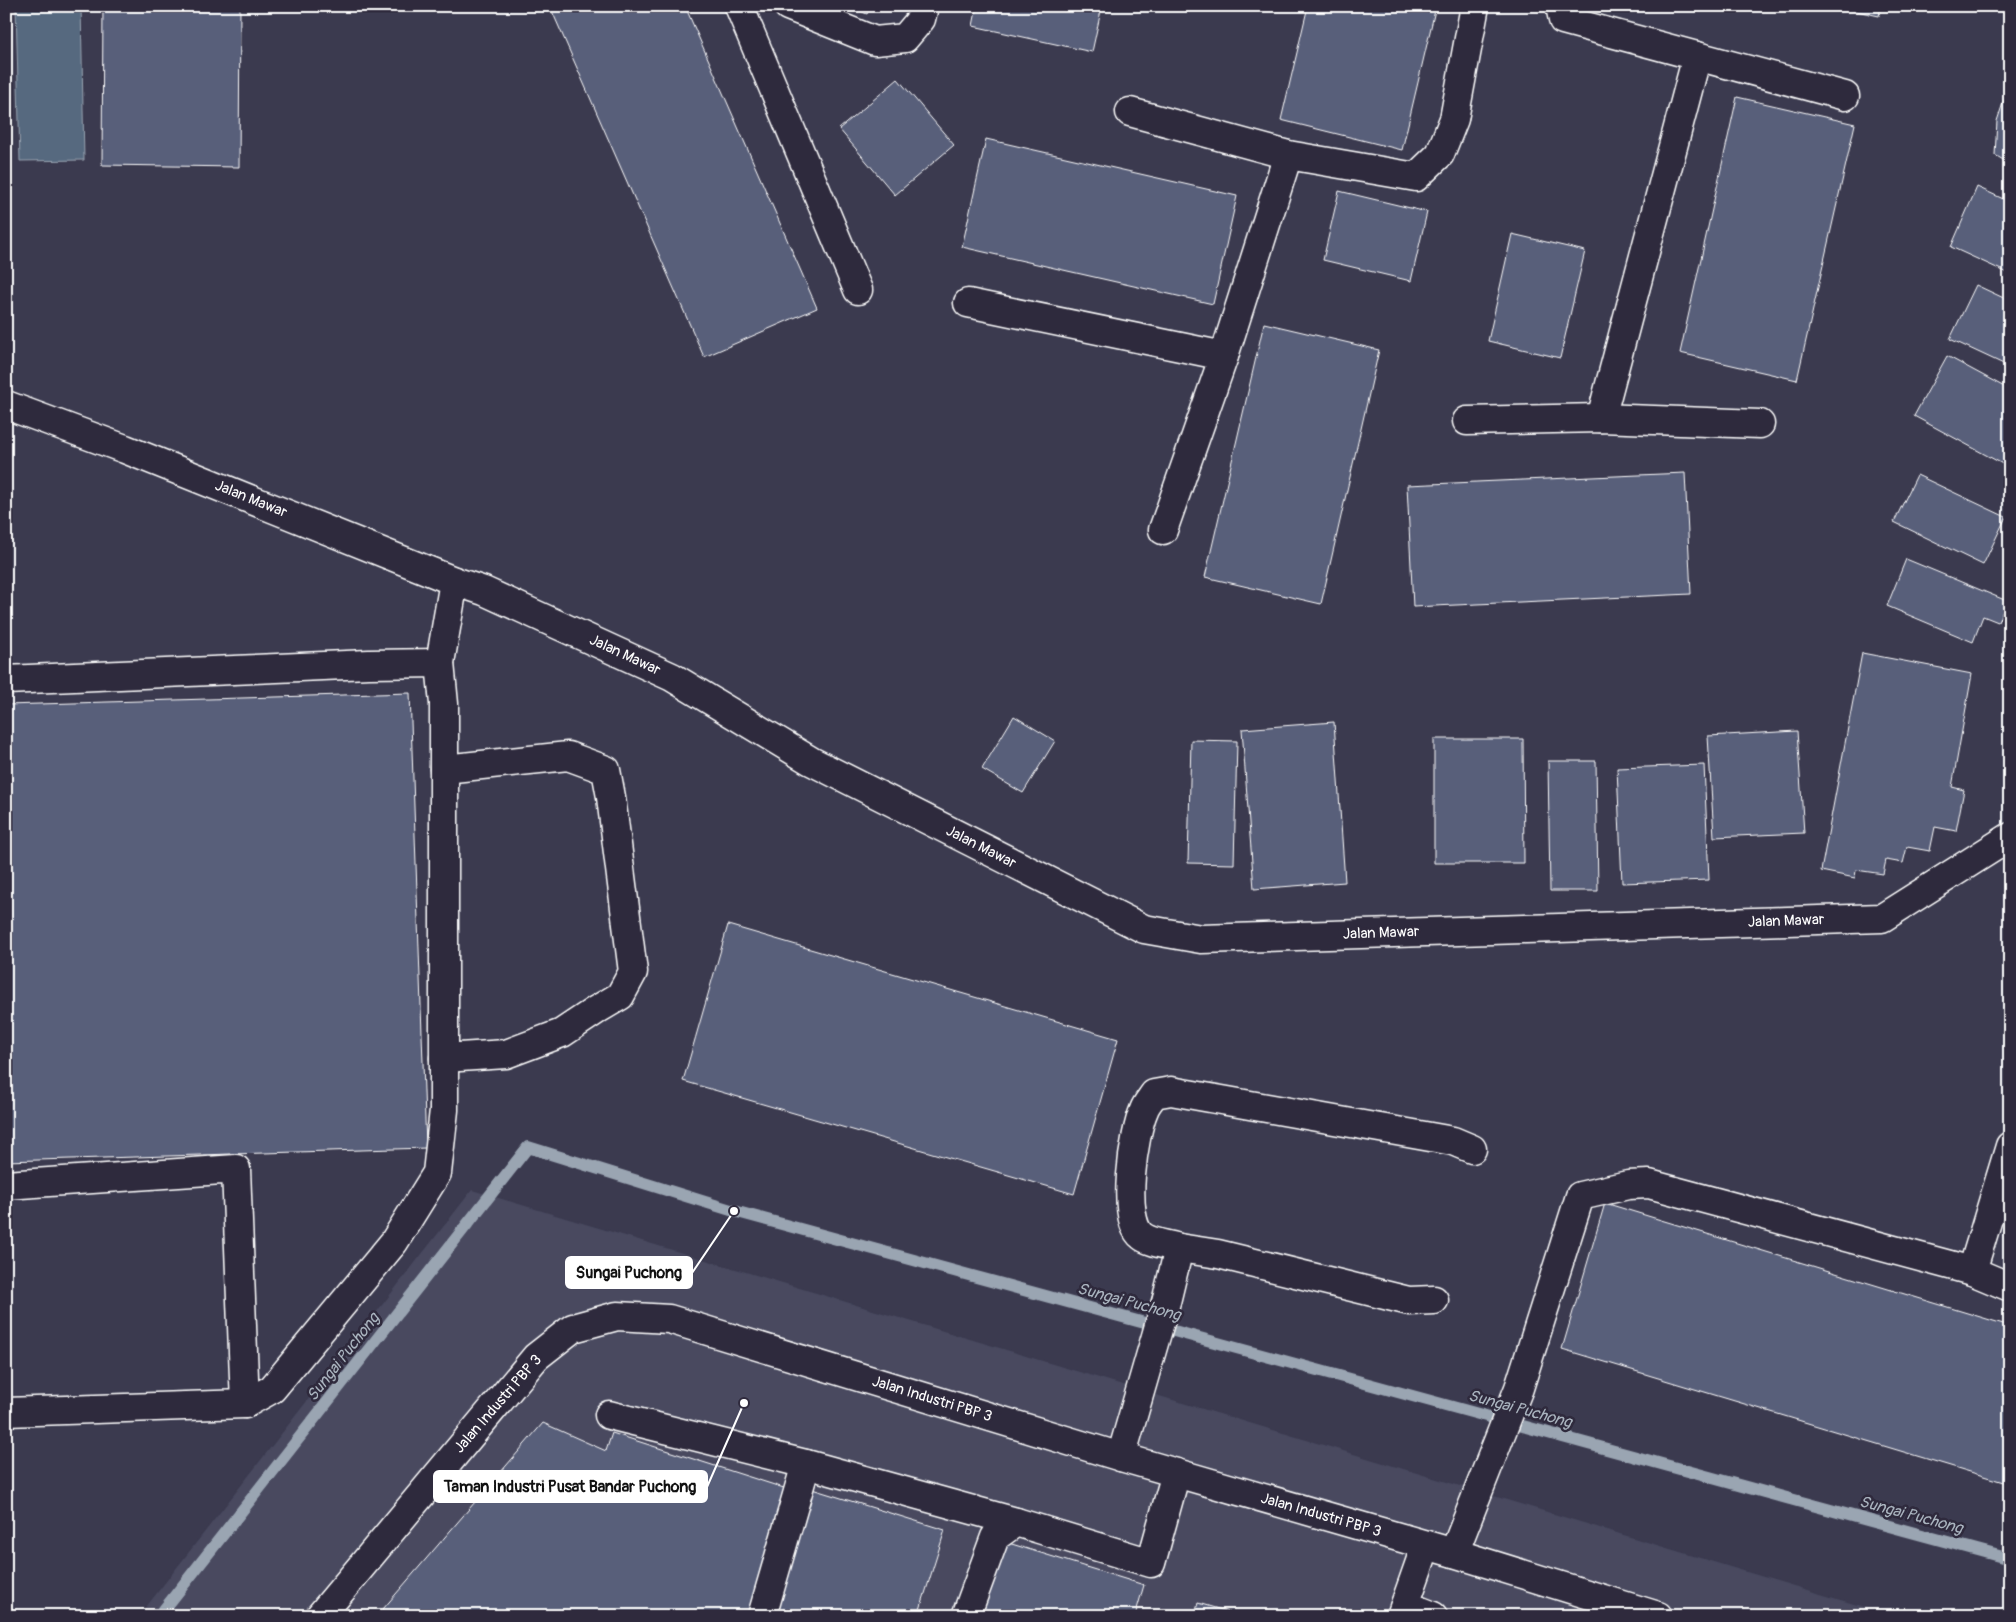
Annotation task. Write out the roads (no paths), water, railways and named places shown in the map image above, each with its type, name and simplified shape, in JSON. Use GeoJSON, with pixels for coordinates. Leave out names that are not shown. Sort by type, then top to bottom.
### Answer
{"type":"FeatureCollection","features":[{"type":"Feature","properties":{"kind":"street"},"geometry":{"type":"LineString","coordinates":[[739,6],[858,290]]}},
{"type":"Feature","properties":{"kind":"street"},"geometry":{"type":"LineString","coordinates":[[788,6],[875,41],[905,38],[921,19],[924,6]]}},
{"type":"Feature","properties":{"kind":"street"},"geometry":{"type":"LineString","coordinates":[[1130,112],[1288,155],[1416,177],[1440,154],[1454,119],[1475,6]]}},
{"type":"Feature","properties":{"kind":"street"},"geometry":{"type":"LineString","coordinates":[[1560,6],[1563,20],[1845,96]]}},
{"type":"Feature","properties":{"kind":"street"},"geometry":{"type":"LineString","coordinates":[[1601,418],[1697,56]]}},
{"type":"Feature","properties":{"kind":"street"},"geometry":{"type":"LineString","coordinates":[[1163,530],[1224,356],[1288,155]]}},
{"type":"Feature","properties":{"kind":"street"},"geometry":{"type":"LineString","coordinates":[[968,303],[1224,356]]}},
{"type":"Feature","properties":{"kind":"street","name":"Jalan Mawar"},"geometry":{"type":"LineString","coordinates":[[6,405],[153,460],[454,581],[484,591],[672,677],[819,765],[1144,930],[1201,939],[1882,918],[2010,837]]}},
{"type":"Feature","properties":{"kind":"street"},"geometry":{"type":"LineString","coordinates":[[1467,421],[1601,418],[1760,424]]}},
{"type":"Feature","properties":{"kind":"street"},"geometry":{"type":"LineString","coordinates":[[6,1412],[245,1404],[272,1389],[303,1352],[394,1242],[437,1173],[444,1110],[444,704],[440,663],[454,581]]}},
{"type":"Feature","properties":{"kind":"street"},"geometry":{"type":"LineString","coordinates":[[6,680],[369,664],[440,663]]}},
{"type":"Feature","properties":{"kind":"street"},"geometry":{"type":"LineString","coordinates":[[444,769],[568,756],[606,770],[633,972],[620,996],[562,1032],[506,1054],[444,1058]]}},
{"type":"Feature","properties":{"kind":"street"},"geometry":{"type":"LineString","coordinates":[[1434,1300],[1409,1301],[1218,1254],[1179,1248],[1142,1236],[1134,1225],[1130,1210],[1133,1154],[1143,1110],[1154,1094],[1171,1091],[1453,1141],[1472,1149]]}},
{"type":"Feature","properties":{"kind":"street"},"geometry":{"type":"LineString","coordinates":[[1972,1272],[2010,1146]]}},
{"type":"Feature","properties":{"kind":"street"},"geometry":{"type":"LineString","coordinates":[[6,1184],[236,1170],[245,1404]]}},
{"type":"Feature","properties":{"kind":"street"},"geometry":{"type":"LineString","coordinates":[[1454,1553],[1519,1388],[1580,1196],[1628,1185],[1649,1184],[1972,1272],[2010,1286]]}},
{"type":"Feature","properties":{"kind":"street"},"geometry":{"type":"LineString","coordinates":[[1121,1457],[1167,1298],[1179,1248]]}},
{"type":"Feature","properties":{"kind":"street","name":"Jalan Industri PBP 3"},"geometry":{"type":"LineString","coordinates":[[320,1616],[536,1357],[573,1328],[617,1316],[669,1319],[1121,1457],[1454,1553],[1658,1616]]}},
{"type":"Feature","properties":{"kind":"street"},"geometry":{"type":"LineString","coordinates":[[609,1415],[806,1464],[1016,1522],[1151,1563],[1176,1473]]}},
{"type":"Feature","properties":{"kind":"street"},"geometry":{"type":"LineString","coordinates":[[762,1616],[806,1464]]}},
{"type":"Feature","properties":{"kind":"street"},"geometry":{"type":"LineString","coordinates":[[966,1616],[995,1538],[1016,1522]]}},
{"type":"Feature","properties":{"kind":"street"},"geometry":{"type":"LineString","coordinates":[[1426,1545],[1403,1610],[1433,1616]]}},
{"type":"Feature","properties":{"kind":"waterway","name":"Sungai Puchong"},"geometry":{"type":"LineString","coordinates":[[159,1616],[528,1147],[734,1211],[2010,1559]]}},
{"type":"Feature","properties":{"kind":"place","name":"Sungai Puchong"},"geometry":{"type":"Point","coordinates":[734,1211]}},
{"type":"Feature","properties":{"kind":"place","name":"Taman Industri Pusat Bandar Puchong"},"geometry":{"type":"Point","coordinates":[744,1403]}}]}
